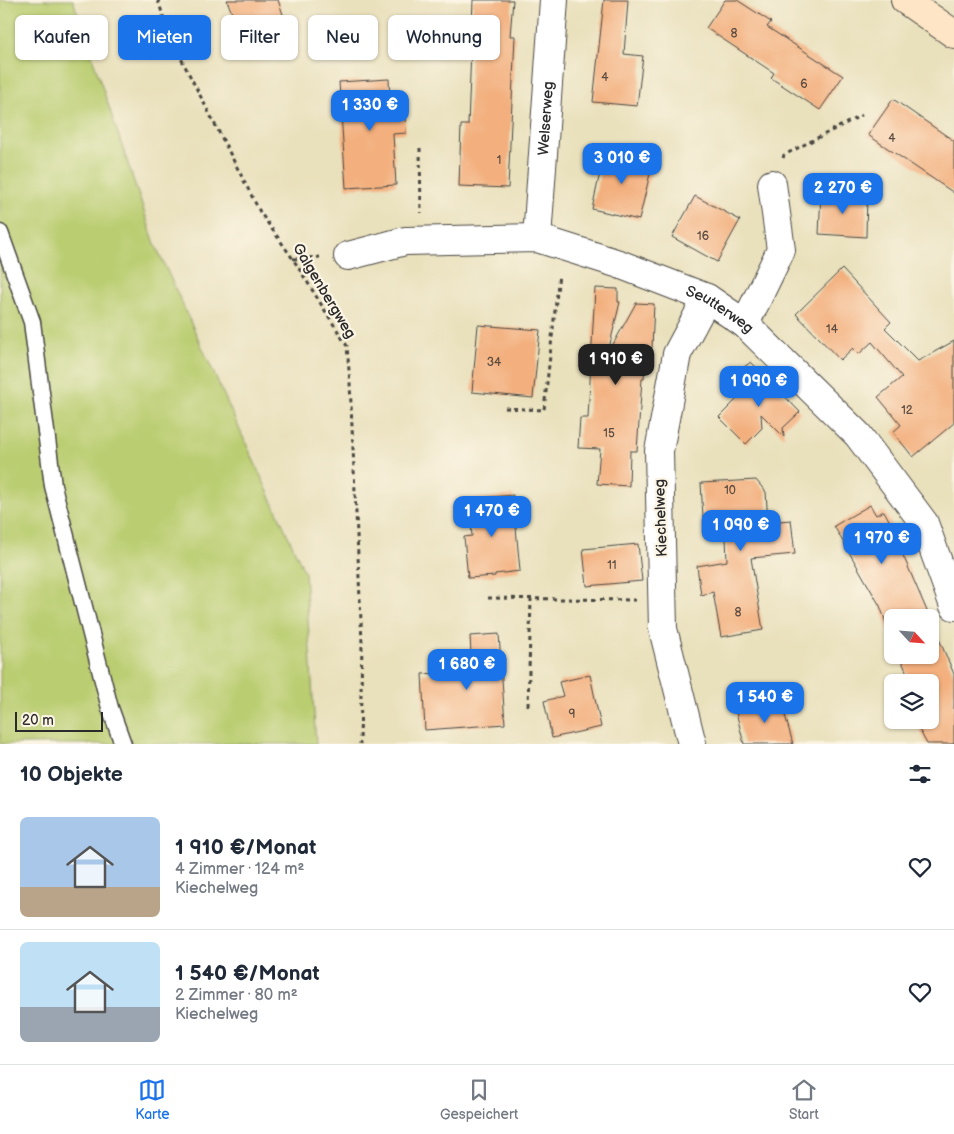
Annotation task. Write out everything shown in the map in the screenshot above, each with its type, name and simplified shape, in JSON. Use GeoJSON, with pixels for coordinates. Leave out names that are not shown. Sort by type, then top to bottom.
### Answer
{"type":"FeatureCollection","features":[{"type":"Feature","properties":{"kind":"main road"},"geometry":{"type":"LineString","coordinates":[[904,0],[954,34]]}},
{"type":"Feature","properties":{"kind":"street","name":"Welserweg"},"geometry":{"type":"LineString","coordinates":[[550,242],[554,0]]}},
{"type":"Feature","properties":{"kind":"street"},"geometry":{"type":"LineString","coordinates":[[745,324],[781,250],[772,184]]}},
{"type":"Feature","properties":{"kind":"street","name":"Seutterweg"},"geometry":{"type":"LineString","coordinates":[[348,256],[405,241],[550,242],[619,264],[707,298],[745,324],[858,435],[924,523],[954,606]]}},
{"type":"Feature","properties":{"kind":"street","name":"Kiechelweg"},"geometry":{"type":"LineString","coordinates":[[692,744],[663,630],[659,451],[677,354],[707,298]]}},
{"type":"Feature","properties":{"kind":"lane"},"geometry":{"type":"LineString","coordinates":[[0,234],[32,322],[53,486],[110,708],[122,744]]}},
{"type":"Feature","properties":{"kind":"path","name":"Galgenbergweg"},"geometry":{"type":"LineString","coordinates":[[158,0],[169,35],[260,212],[293,259],[346,346],[350,383],[362,643],[360,744]]}},
{"type":"Feature","properties":{"kind":"path"},"geometry":{"type":"LineString","coordinates":[[772,184],[784,155],[862,115]]}},
{"type":"Feature","properties":{"kind":"path"},"geometry":{"type":"LineString","coordinates":[[420,148],[421,241]]}},
{"type":"Feature","properties":{"kind":"path"},"geometry":{"type":"LineString","coordinates":[[505,408],[544,410],[550,242]]}},
{"type":"Feature","properties":{"kind":"path"},"geometry":{"type":"LineString","coordinates":[[488,598],[663,600]]}},
{"type":"Feature","properties":{"kind":"path"},"geometry":{"type":"LineString","coordinates":[[528,706],[531,599]]}},
{"type":"Feature","properties":{"kind":"green space"},"geometry":{"type":"Polygon","coordinates":[[[0,0],[73,0],[78,15],[15,15],[15,60],[93,60],[155,244],[305,573],[316,744],[0,744],[0,0]]]}},
{"type":"Feature","properties":{"kind":"building"},"geometry":{"type":"Polygon","coordinates":[[[227,0],[278,0],[283,15],[233,15],[227,0]]]}},
{"type":"Feature","properties":{"kind":"building"},"geometry":{"type":"Polygon","coordinates":[[[473,0],[513,0],[510,36],[515,36],[508,188],[459,186],[461,125],[468,125],[471,60],[500,60],[500,15],[472,15],[473,0]]]}},
{"type":"Feature","properties":{"kind":"building"},"geometry":{"type":"Polygon","coordinates":[[[604,0],[628,0],[624,54],[643,56],[637,106],[593,102],[604,0]]]}},
{"type":"Feature","properties":{"kind":"building"},"geometry":{"type":"Polygon","coordinates":[[[725,0],[737,0],[771,22],[767,27],[843,76],[820,110],[771,78],[774,73],[706,28],[725,0]]]}},
{"type":"Feature","properties":{"kind":"building"},"geometry":{"type":"Polygon","coordinates":[[[389,79],[390,102],[404,101],[406,133],[393,134],[396,185],[346,188],[339,82],[389,79]]]}},
{"type":"Feature","properties":{"kind":"building"},"geometry":{"type":"Polygon","coordinates":[[[893,99],[954,141],[954,193],[868,135],[893,99]]]}},
{"type":"Feature","properties":{"kind":"building"},"geometry":{"type":"Polygon","coordinates":[[[605,150],[653,161],[639,220],[592,209],[605,150]]]}},
{"type":"Feature","properties":{"kind":"building"},"geometry":{"type":"Polygon","coordinates":[[[821,192],[867,195],[866,237],[819,234],[821,192]]]}},
{"type":"Feature","properties":{"kind":"building"},"geometry":{"type":"Polygon","coordinates":[[[695,196],[740,220],[717,262],[672,237],[695,196]]]}},
{"type":"Feature","properties":{"kind":"building"},"geometry":{"type":"Polygon","coordinates":[[[842,269],[891,322],[885,328],[918,361],[954,341],[954,423],[913,457],[893,432],[901,425],[878,397],[902,377],[872,342],[859,354],[853,348],[840,360],[796,314],[842,269]]]}},
{"type":"Feature","properties":{"kind":"building"},"geometry":{"type":"Polygon","coordinates":[[[595,288],[618,289],[618,302],[620,302],[609,348],[611,348],[636,303],[654,304],[652,348],[646,347],[637,451],[630,451],[629,486],[597,484],[600,449],[578,448],[580,418],[588,418],[595,288]]]}},
{"type":"Feature","properties":{"kind":"building"},"geometry":{"type":"Polygon","coordinates":[[[478,325],[540,330],[533,398],[472,392],[478,325]]]}},
{"type":"Feature","properties":{"kind":"building"},"geometry":{"type":"Polygon","coordinates":[[[751,362],[800,412],[783,428],[784,437],[761,414],[762,428],[746,444],[719,417],[753,383],[744,367],[751,362]]]}},
{"type":"Feature","properties":{"kind":"building"},"geometry":{"type":"Polygon","coordinates":[[[756,480],[766,492],[768,522],[791,520],[795,554],[751,558],[763,630],[721,637],[713,592],[701,595],[697,566],[727,561],[725,515],[703,517],[701,483],[756,480]]]}},
{"type":"Feature","properties":{"kind":"building"},"geometry":{"type":"Polygon","coordinates":[[[513,495],[520,571],[495,574],[495,576],[468,578],[464,537],[472,536],[469,499],[513,495]]]}},
{"type":"Feature","properties":{"kind":"building"},"geometry":{"type":"Polygon","coordinates":[[[870,505],[876,515],[884,511],[895,531],[893,532],[926,609],[884,609],[884,617],[880,606],[834,526],[870,505]]]}},
{"type":"Feature","properties":{"kind":"building"},"geometry":{"type":"Polygon","coordinates":[[[638,544],[642,581],[587,586],[583,549],[638,544]]]}},
{"type":"Feature","properties":{"kind":"building"},"geometry":{"type":"Polygon","coordinates":[[[499,634],[505,724],[425,730],[422,674],[472,671],[470,636],[499,634]]]}},
{"type":"Feature","properties":{"kind":"building"},"geometry":{"type":"Polygon","coordinates":[[[939,639],[954,674],[954,744],[927,744],[919,729],[939,729],[939,674],[907,674],[903,664],[939,664],[939,639]]]}},
{"type":"Feature","properties":{"kind":"building"},"geometry":{"type":"Polygon","coordinates":[[[590,675],[601,727],[552,738],[544,701],[563,696],[559,682],[590,675]]]}},
{"type":"Feature","properties":{"kind":"building"},"geometry":{"type":"Polygon","coordinates":[[[780,697],[793,744],[744,744],[736,712],[780,697]]]}}]}
